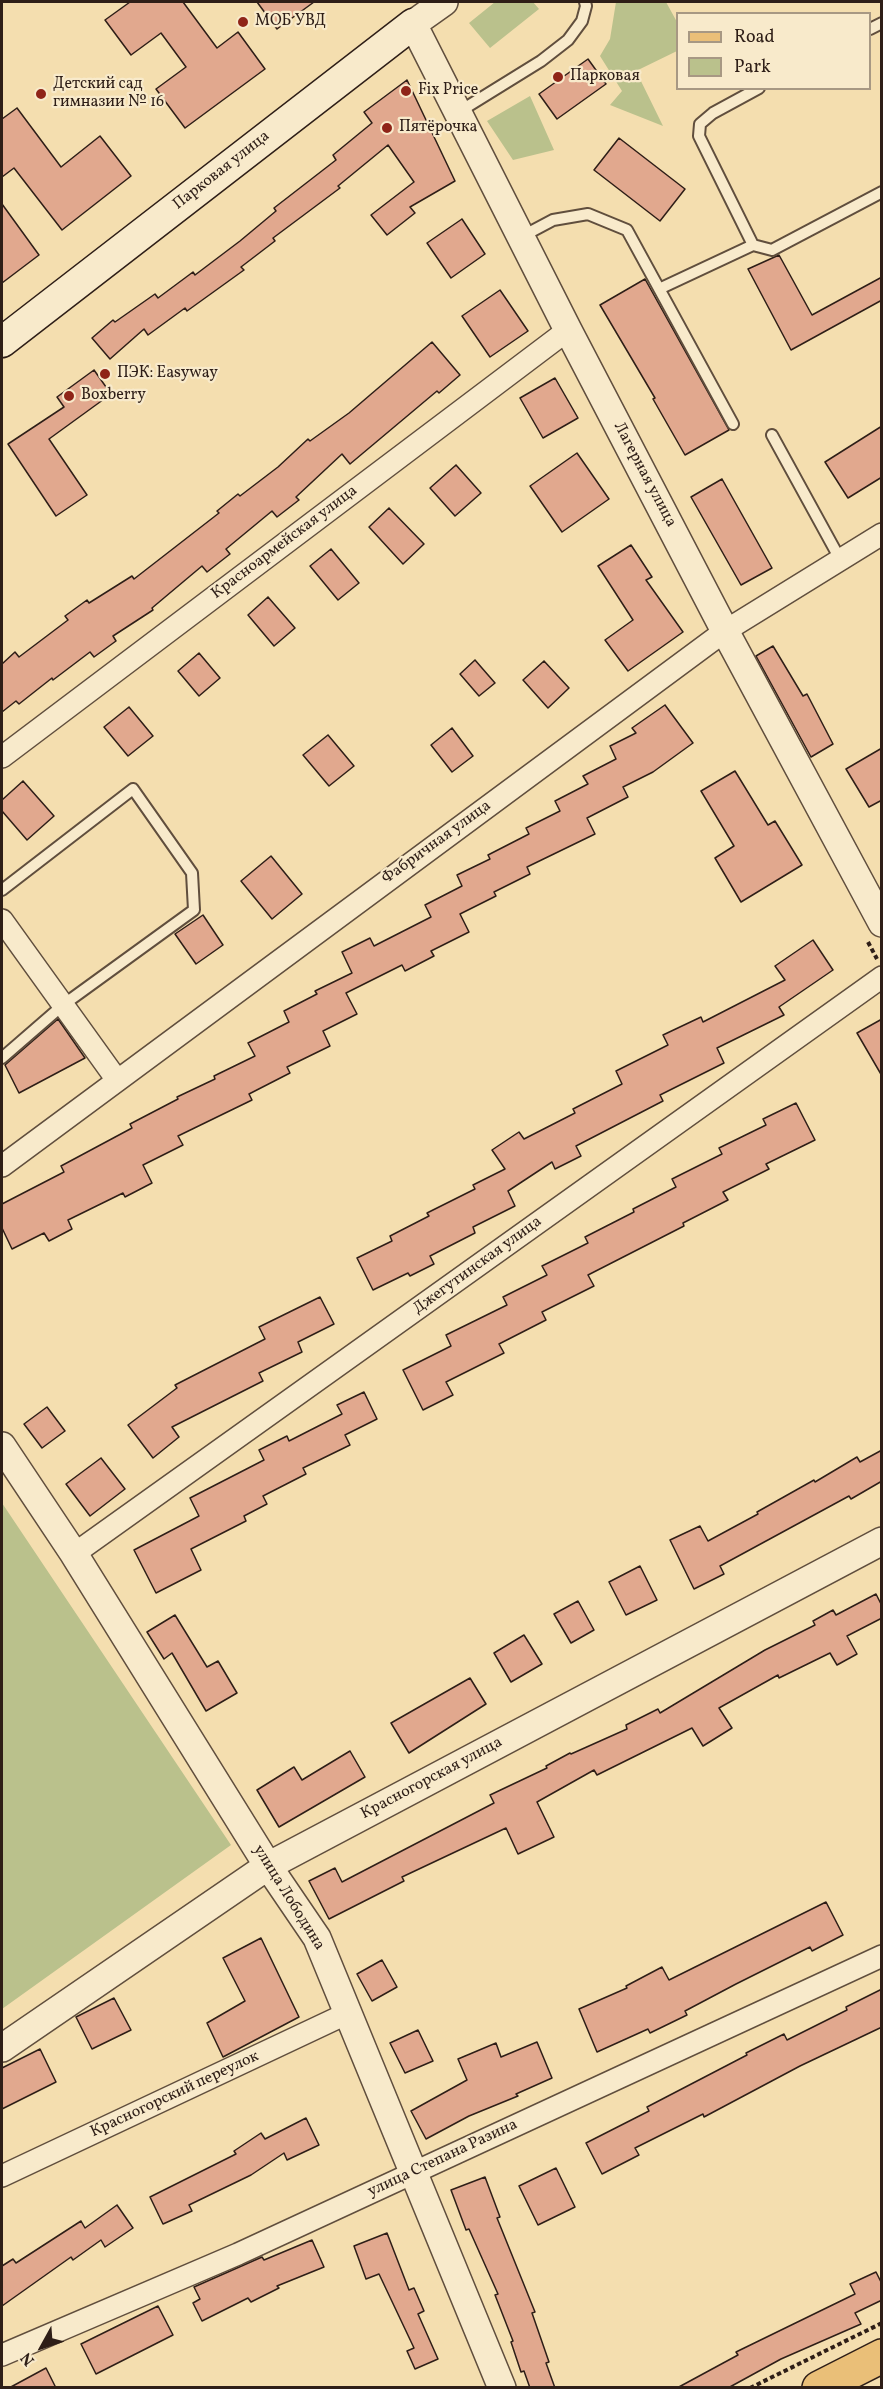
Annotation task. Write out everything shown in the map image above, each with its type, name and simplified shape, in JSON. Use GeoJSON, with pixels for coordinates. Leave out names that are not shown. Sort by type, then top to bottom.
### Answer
{"type":"FeatureCollection","features":[{"type":"Feature","properties":{"kind":"main road","name":"Парковая улица"},"geometry":{"type":"LineString","coordinates":[[2,342],[426,12]]}},
{"type":"Feature","properties":{"kind":"main road"},"geometry":{"type":"LineString","coordinates":[[819,2388],[882,2356]]}},
{"type":"Feature","properties":{"kind":"street","name":"Лагерная улица"},"geometry":{"type":"LineString","coordinates":[[426,12],[457,113],[725,631],[882,924]]}},
{"type":"Feature","properties":{"kind":"street","name":"Красноармейская улица"},"geometry":{"type":"LineString","coordinates":[[2,757],[568,330]]}},
{"type":"Feature","properties":{"kind":"street","name":"Фабричная улица"},"geometry":{"type":"LineString","coordinates":[[2,1166],[725,631],[882,534]]}},
{"type":"Feature","properties":{"kind":"street"},"geometry":{"type":"LineString","coordinates":[[2,920],[117,1080]]}},
{"type":"Feature","properties":{"kind":"street","name":"Джегутинская улица"},"geometry":{"type":"LineString","coordinates":[[74,1554],[882,977]]}},
{"type":"Feature","properties":{"kind":"street","name":"улица Лободина"},"geometry":{"type":"LineString","coordinates":[[2,1446],[74,1554],[268,1866],[317,1938],[502,2388]]}},
{"type":"Feature","properties":{"kind":"street","name":"Красногорская улица"},"geometry":{"type":"LineString","coordinates":[[2,2048],[268,1866],[882,1541]]}},
{"type":"Feature","properties":{"kind":"street","name":"улица Степана Разина"},"geometry":{"type":"LineString","coordinates":[[2,2355],[238,2254],[882,1956]]}},
{"type":"Feature","properties":{"kind":"street","name":"Красногорский переулок"},"geometry":{"type":"LineString","coordinates":[[2,2176],[348,2013]]}},
{"type":"Feature","properties":{"kind":"lane"},"geometry":{"type":"LineString","coordinates":[[457,113],[541,61],[568,39],[582,21],[585,2]]}},
{"type":"Feature","properties":{"kind":"lane"},"geometry":{"type":"LineString","coordinates":[[753,245],[699,136],[700,124],[713,113],[755,90]]}},
{"type":"Feature","properties":{"kind":"lane"},"geometry":{"type":"LineString","coordinates":[[659,289],[753,245],[772,250],[882,192]]}},
{"type":"Feature","properties":{"kind":"lane"},"geometry":{"type":"LineString","coordinates":[[522,237],[553,220],[588,214],[627,230],[733,424]]}},
{"type":"Feature","properties":{"kind":"lane"},"geometry":{"type":"LineString","coordinates":[[772,435],[840,560]]}},
{"type":"Feature","properties":{"kind":"lane"},"geometry":{"type":"LineString","coordinates":[[2,890],[133,789],[192,873],[194,910],[63,1005],[2,1058]]}},
{"type":"Feature","properties":{"kind":"path"},"geometry":{"type":"LineString","coordinates":[[750,2388],[882,2323]]}},
{"type":"Feature","properties":{"kind":"green space"},"geometry":{"type":"Polygon","coordinates":[[[495,2],[533,2],[539,9],[490,48],[469,23],[495,2]]]}},
{"type":"Feature","properties":{"kind":"green space"},"geometry":{"type":"Polygon","coordinates":[[[616,2],[666,2],[676,20],[676,51],[636,71],[663,126],[610,105],[622,91],[600,56],[610,39],[616,2]]]}},
{"type":"Feature","properties":{"kind":"green space"},"geometry":{"type":"Polygon","coordinates":[[[530,96],[554,150],[513,160],[487,121],[530,96]]]}},
{"type":"Feature","properties":{"kind":"green space"},"geometry":{"type":"Polygon","coordinates":[[[2,1503],[231,1845],[2,2009],[2,1503]]]}},
{"type":"Feature","properties":{"kind":"building"},"geometry":{"type":"Polygon","coordinates":[[[130,2],[183,2],[217,48],[238,32],[265,69],[185,128],[156,89],[186,67],[161,33],[131,55],[105,20],[130,2]]]}},
{"type":"Feature","properties":{"kind":"building"},"geometry":{"type":"Polygon","coordinates":[[[257,2],[314,2],[277,29],[257,2]]]}},
{"type":"Feature","properties":{"kind":"building"},"geometry":{"type":"Polygon","coordinates":[[[588,59],[606,84],[557,119],[539,94],[588,59]]]}},
{"type":"Feature","properties":{"kind":"building"},"geometry":{"type":"Polygon","coordinates":[[[407,80],[455,181],[410,207],[415,213],[387,235],[371,215],[414,182],[388,145],[338,186],[340,188],[273,238],[275,241],[241,267],[244,270],[187,311],[185,308],[148,335],[144,329],[110,359],[92,338],[113,320],[115,322],[155,294],[158,298],[193,272],[195,275],[240,241],[276,211],[274,208],[336,160],[333,155],[372,123],[364,112],[407,80]]]}},
{"type":"Feature","properties":{"kind":"building"},"geometry":{"type":"Polygon","coordinates":[[[17,108],[61,167],[100,136],[131,176],[62,230],[14,168],[2,177],[2,119],[17,108]]]}},
{"type":"Feature","properties":{"kind":"building"},"geometry":{"type":"Polygon","coordinates":[[[619,138],[685,189],[660,221],[594,170],[619,138]]]}},
{"type":"Feature","properties":{"kind":"building"},"geometry":{"type":"Polygon","coordinates":[[[2,204],[39,255],[2,283],[2,204]]]}},
{"type":"Feature","properties":{"kind":"building"},"geometry":{"type":"Polygon","coordinates":[[[462,219],[485,254],[451,278],[427,243],[462,219]]]}},
{"type":"Feature","properties":{"kind":"building"},"geometry":{"type":"Polygon","coordinates":[[[779,255],[812,315],[882,277],[882,300],[791,350],[748,269],[779,255]]]}},
{"type":"Feature","properties":{"kind":"building"},"geometry":{"type":"Polygon","coordinates":[[[645,279],[729,430],[685,455],[653,399],[655,398],[600,305],[645,279]]]}},
{"type":"Feature","properties":{"kind":"building"},"geometry":{"type":"Polygon","coordinates":[[[500,290],[528,331],[490,357],[462,316],[500,290]]]}},
{"type":"Feature","properties":{"kind":"building"},"geometry":{"type":"Polygon","coordinates":[[[432,342],[460,375],[439,393],[437,391],[350,464],[342,454],[296,497],[299,500],[277,517],[272,511],[226,549],[230,554],[207,572],[202,566],[152,608],[153,610],[113,636],[116,641],[94,657],[90,652],[19,704],[16,701],[2,712],[2,664],[15,652],[19,657],[68,620],[65,616],[87,600],[89,603],[132,576],[134,579],[219,513],[217,511],[238,494],[240,496],[278,467],[308,439],[310,441],[349,413],[432,342]]]}},
{"type":"Feature","properties":{"kind":"building"},"geometry":{"type":"Polygon","coordinates":[[[94,370],[111,394],[49,439],[87,495],[56,516],[8,444],[64,407],[57,397],[94,370]]]}},
{"type":"Feature","properties":{"kind":"building"},"geometry":{"type":"Polygon","coordinates":[[[555,378],[578,418],[543,438],[520,398],[555,378]]]}},
{"type":"Feature","properties":{"kind":"building"},"geometry":{"type":"Polygon","coordinates":[[[882,426],[882,477],[848,498],[825,462],[882,426]]]}},
{"type":"Feature","properties":{"kind":"building"},"geometry":{"type":"Polygon","coordinates":[[[577,453],[609,499],[562,532],[530,486],[577,453]]]}},
{"type":"Feature","properties":{"kind":"building"},"geometry":{"type":"Polygon","coordinates":[[[456,465],[481,493],[455,516],[430,488],[456,465]]]}},
{"type":"Feature","properties":{"kind":"building"},"geometry":{"type":"Polygon","coordinates":[[[722,479],[772,568],[741,585],[691,497],[722,479]]]}},
{"type":"Feature","properties":{"kind":"building"},"geometry":{"type":"Polygon","coordinates":[[[389,508],[424,544],[403,564],[369,527],[389,508]]]}},
{"type":"Feature","properties":{"kind":"building"},"geometry":{"type":"Polygon","coordinates":[[[631,545],[652,577],[646,580],[683,632],[628,671],[605,640],[633,620],[598,566],[631,545]]]}},
{"type":"Feature","properties":{"kind":"building"},"geometry":{"type":"Polygon","coordinates":[[[331,549],[359,583],[338,600],[310,566],[331,549]]]}},
{"type":"Feature","properties":{"kind":"building"},"geometry":{"type":"Polygon","coordinates":[[[268,597],[295,628],[274,646],[248,615],[268,597]]]}},
{"type":"Feature","properties":{"kind":"building"},"geometry":{"type":"Polygon","coordinates":[[[773,646],[803,696],[807,694],[833,744],[811,757],[756,656],[773,646]]]}},
{"type":"Feature","properties":{"kind":"building"},"geometry":{"type":"Polygon","coordinates":[[[199,653],[220,678],[199,696],[178,671],[199,653]]]}},
{"type":"Feature","properties":{"kind":"building"},"geometry":{"type":"Polygon","coordinates":[[[475,660],[495,683],[479,696],[460,674],[475,660]]]}},
{"type":"Feature","properties":{"kind":"building"},"geometry":{"type":"Polygon","coordinates":[[[544,661],[569,688],[548,708],[523,680],[544,661]]]}},
{"type":"Feature","properties":{"kind":"building"},"geometry":{"type":"Polygon","coordinates":[[[665,705],[693,743],[653,772],[623,787],[628,797],[587,818],[595,834],[527,867],[530,874],[494,892],[496,896],[460,914],[469,932],[431,951],[434,956],[405,971],[402,965],[346,993],[357,1014],[323,1031],[330,1046],[287,1067],[290,1073],[249,1094],[252,1100],[178,1136],[183,1145],[143,1165],[152,1183],[125,1197],[123,1193],[68,1220],[72,1229],[49,1241],[44,1233],[12,1249],[2,1228],[2,1204],[64,1172],[61,1166],[132,1128],[130,1124],[178,1099],[177,1097],[215,1079],[214,1076],[255,1056],[248,1043],[289,1022],[284,1011],[317,994],[315,991],[352,973],[342,952],[370,938],[374,946],[431,917],[425,905],[462,886],[457,875],[490,859],[488,855],[529,834],[526,828],[560,811],[555,801],[588,784],[583,776],[616,759],[610,746],[636,733],[632,728],[665,705]]]}},
{"type":"Feature","properties":{"kind":"building"},"geometry":{"type":"Polygon","coordinates":[[[129,707],[153,736],[128,756],[104,727],[129,707]]]}},
{"type":"Feature","properties":{"kind":"building"},"geometry":{"type":"Polygon","coordinates":[[[452,728],[473,756],[452,772],[431,745],[452,728]]]}},
{"type":"Feature","properties":{"kind":"building"},"geometry":{"type":"Polygon","coordinates":[[[328,735],[354,766],[329,786],[303,755],[328,735]]]}},
{"type":"Feature","properties":{"kind":"building"},"geometry":{"type":"Polygon","coordinates":[[[882,748],[882,800],[869,807],[846,769],[882,748]]]}},
{"type":"Feature","properties":{"kind":"building"},"geometry":{"type":"Polygon","coordinates":[[[735,771],[768,825],[775,821],[802,865],[741,902],[715,858],[734,846],[701,791],[735,771]]]}},
{"type":"Feature","properties":{"kind":"building"},"geometry":{"type":"Polygon","coordinates":[[[23,781],[54,816],[27,840],[2,811],[2,800],[23,781]]]}},
{"type":"Feature","properties":{"kind":"building"},"geometry":{"type":"Polygon","coordinates":[[[271,856],[302,894],[272,919],[241,881],[271,856]]]}},
{"type":"Feature","properties":{"kind":"building"},"geometry":{"type":"Polygon","coordinates":[[[203,915],[223,945],[196,964],[175,934],[203,915]]]}},
{"type":"Feature","properties":{"kind":"building"},"geometry":{"type":"Polygon","coordinates":[[[813,940],[833,970],[779,1007],[784,1015],[717,1048],[724,1063],[660,1095],[663,1101],[576,1146],[581,1156],[555,1169],[552,1162],[508,1191],[515,1206],[473,1227],[475,1233],[430,1256],[434,1264],[410,1276],[408,1273],[373,1290],[357,1258],[392,1241],[390,1236],[429,1216],[427,1213],[475,1189],[473,1185],[505,1169],[492,1150],[519,1132],[524,1139],[575,1113],[573,1109],[622,1084],[616,1071],[668,1045],[663,1035],[701,1017],[703,1022],[785,980],[775,966],[813,940]]]}},
{"type":"Feature","properties":{"kind":"building"},"geometry":{"type":"Polygon","coordinates":[[[58,1019],[85,1058],[19,1093],[5,1065],[58,1019]]]}},
{"type":"Feature","properties":{"kind":"building"},"geometry":{"type":"Polygon","coordinates":[[[882,1019],[882,1076],[857,1033],[882,1019]]]}},
{"type":"Feature","properties":{"kind":"building"},"geometry":{"type":"Polygon","coordinates":[[[796,1103],[815,1140],[766,1164],[769,1169],[723,1192],[728,1200],[683,1223],[684,1226],[588,1275],[594,1286],[542,1312],[546,1320],[499,1344],[504,1353],[446,1382],[453,1395],[423,1410],[403,1370],[451,1346],[446,1335],[507,1305],[503,1297],[547,1275],[542,1266],[588,1243],[585,1237],[676,1187],[672,1179],[722,1154],[719,1148],[766,1125],[763,1119],[796,1103]]]}},
{"type":"Feature","properties":{"kind":"building"},"geometry":{"type":"Polygon","coordinates":[[[320,1297],[334,1324],[298,1342],[302,1352],[259,1373],[263,1381],[172,1427],[179,1437],[153,1458],[128,1425],[177,1388],[175,1385],[265,1339],[259,1327],[320,1297]]]}},
{"type":"Feature","properties":{"kind":"building"},"geometry":{"type":"Polygon","coordinates":[[[364,1392],[377,1419],[345,1435],[350,1445],[303,1468],[306,1474],[263,1496],[267,1504],[244,1516],[246,1521],[191,1549],[201,1570],[156,1593],[134,1550],[199,1516],[190,1498],[264,1460],[259,1450],[287,1436],[289,1441],[342,1414],[337,1405],[364,1392]]]}},
{"type":"Feature","properties":{"kind":"building"},"geometry":{"type":"Polygon","coordinates":[[[47,1407],[65,1431],[42,1448],[24,1424],[47,1407]]]}},
{"type":"Feature","properties":{"kind":"building"},"geometry":{"type":"Polygon","coordinates":[[[882,1450],[882,1481],[851,1499],[849,1496],[720,1566],[724,1574],[694,1589],[670,1540],[700,1526],[708,1541],[857,1457],[860,1462],[882,1450]]]}},
{"type":"Feature","properties":{"kind":"building"},"geometry":{"type":"Polygon","coordinates":[[[101,1458],[125,1489],[90,1516],[66,1484],[101,1458]]]}},
{"type":"Feature","properties":{"kind":"building"},"geometry":{"type":"Polygon","coordinates":[[[640,1566],[657,1600],[626,1615],[609,1582],[640,1566]]]}},
{"type":"Feature","properties":{"kind":"building"},"geometry":{"type":"Polygon","coordinates":[[[876,1594],[882,1606],[882,1618],[847,1636],[857,1654],[837,1665],[830,1653],[779,1678],[778,1675],[719,1708],[732,1728],[703,1746],[692,1728],[597,1775],[594,1770],[537,1802],[554,1837],[518,1854],[506,1828],[402,1877],[404,1881],[329,1919],[309,1881],[335,1868],[342,1882],[494,1803],[490,1795],[547,1768],[546,1766],[570,1753],[627,1729],[626,1725],[658,1709],[660,1713],[765,1650],[815,1625],[813,1621],[833,1610],[836,1615],[876,1594]]]}},
{"type":"Feature","properties":{"kind":"building"},"geometry":{"type":"Polygon","coordinates":[[[578,1601],[594,1630],[571,1643],[554,1614],[578,1601]]]}},
{"type":"Feature","properties":{"kind":"building"},"geometry":{"type":"Polygon","coordinates":[[[175,1615],[207,1667],[218,1661],[237,1693],[206,1711],[172,1653],[164,1659],[147,1632],[175,1615]]]}},
{"type":"Feature","properties":{"kind":"building"},"geometry":{"type":"Polygon","coordinates":[[[524,1635],[542,1664],[511,1682],[494,1653],[524,1635]]]}},
{"type":"Feature","properties":{"kind":"building"},"geometry":{"type":"Polygon","coordinates":[[[470,1678],[486,1704],[409,1753],[391,1723],[470,1678]]]}},
{"type":"Feature","properties":{"kind":"building"},"geometry":{"type":"Polygon","coordinates":[[[350,1751],[365,1777],[279,1827],[257,1790],[294,1767],[302,1780],[350,1751]]]}},
{"type":"Feature","properties":{"kind":"building"},"geometry":{"type":"Polygon","coordinates":[[[826,1902],[843,1935],[812,1951],[810,1947],[736,1984],[685,2011],[687,2015],[650,2033],[648,2029],[597,2052],[579,2009],[627,1988],[626,1986],[662,1967],[669,1980],[826,1902]]]}},
{"type":"Feature","properties":{"kind":"building"},"geometry":{"type":"Polygon","coordinates":[[[261,1938],[299,2017],[223,2057],[207,2023],[245,2001],[223,1958],[261,1938]]]}},
{"type":"Feature","properties":{"kind":"building"},"geometry":{"type":"Polygon","coordinates":[[[382,1960],[397,1987],[372,2001],[357,1974],[382,1960]]]}},
{"type":"Feature","properties":{"kind":"building"},"geometry":{"type":"Polygon","coordinates":[[[882,1989],[882,2027],[800,2066],[704,2117],[703,2114],[635,2148],[639,2155],[602,2174],[586,2143],[649,2111],[647,2107],[747,2055],[746,2053],[784,2034],[787,2040],[847,2010],[846,2007],[882,1989]]]}},
{"type":"Feature","properties":{"kind":"building"},"geometry":{"type":"Polygon","coordinates":[[[114,1998],[131,2030],[92,2049],[76,2017],[114,1998]]]}},
{"type":"Feature","properties":{"kind":"building"},"geometry":{"type":"Polygon","coordinates":[[[418,2030],[433,2061],[405,2073],[390,2043],[418,2030]]]}},
{"type":"Feature","properties":{"kind":"building"},"geometry":{"type":"Polygon","coordinates":[[[537,2042],[552,2078],[516,2094],[518,2096],[469,2116],[426,2139],[411,2111],[467,2080],[458,2059],[496,2043],[501,2057],[537,2042]]]}},
{"type":"Feature","properties":{"kind":"building"},"geometry":{"type":"Polygon","coordinates":[[[40,2049],[56,2082],[2,2109],[2,2068],[40,2049]]]}},
{"type":"Feature","properties":{"kind":"building"},"geometry":{"type":"Polygon","coordinates":[[[306,2118],[319,2145],[287,2160],[284,2153],[251,2175],[189,2205],[192,2211],[163,2224],[150,2197],[236,2154],[234,2151],[261,2133],[265,2139],[306,2118]]]}},
{"type":"Feature","properties":{"kind":"building"},"geometry":{"type":"Polygon","coordinates":[[[556,2168],[575,2207],[538,2225],[519,2186],[556,2168]]]}},
{"type":"Feature","properties":{"kind":"building"},"geometry":{"type":"Polygon","coordinates":[[[485,2177],[500,2217],[497,2218],[535,2312],[532,2313],[549,2362],[546,2363],[555,2388],[530,2388],[524,2371],[521,2372],[511,2342],[513,2341],[495,2295],[498,2294],[469,2229],[466,2230],[451,2190],[485,2177]]]}},
{"type":"Feature","properties":{"kind":"building"},"geometry":{"type":"Polygon","coordinates":[[[117,2205],[133,2228],[105,2247],[101,2240],[73,2260],[71,2257],[2,2306],[2,2266],[13,2259],[16,2263],[81,2221],[85,2228],[117,2205]]]}},
{"type":"Feature","properties":{"kind":"building"},"geometry":{"type":"Polygon","coordinates":[[[387,2233],[409,2290],[414,2288],[424,2311],[418,2314],[438,2359],[415,2369],[407,2351],[414,2348],[379,2274],[366,2279],[354,2246],[387,2233]]]}},
{"type":"Feature","properties":{"kind":"building"},"geometry":{"type":"Polygon","coordinates":[[[312,2240],[324,2267],[277,2286],[279,2288],[251,2302],[248,2298],[202,2321],[193,2303],[200,2299],[194,2287],[262,2257],[264,2260],[312,2240]]]}},
{"type":"Feature","properties":{"kind":"building"},"geometry":{"type":"Polygon","coordinates":[[[876,2272],[882,2284],[882,2300],[855,2313],[861,2324],[781,2359],[728,2388],[677,2388],[738,2355],[736,2352],[855,2294],[850,2284],[876,2272]]]}},
{"type":"Feature","properties":{"kind":"building"},"geometry":{"type":"Polygon","coordinates":[[[158,2306],[173,2335],[96,2374],[81,2344],[158,2306]]]}},
{"type":"Feature","properties":{"kind":"building"},"geometry":{"type":"Polygon","coordinates":[[[46,2368],[56,2388],[9,2388],[46,2368]]]}},
{"type":"Feature","properties":{"kind":"place","name":"МОБ УВД"},"geometry":{"type":"Point","coordinates":[243,22]}},
{"type":"Feature","properties":{"kind":"place","name":"Парковая"},"geometry":{"type":"Point","coordinates":[558,77]}},
{"type":"Feature","properties":{"kind":"place","name":"Fix Price"},"geometry":{"type":"Point","coordinates":[406,91]}},
{"type":"Feature","properties":{"kind":"place","name":"Детский сад гимназии № 16"},"geometry":{"type":"Point","coordinates":[41,94]}},
{"type":"Feature","properties":{"kind":"place","name":"Пятёрочка"},"geometry":{"type":"Point","coordinates":[387,128]}},
{"type":"Feature","properties":{"kind":"place","name":"ПЭК: Easyway"},"geometry":{"type":"Point","coordinates":[105,374]}},
{"type":"Feature","properties":{"kind":"place","name":"Boxberry"},"geometry":{"type":"Point","coordinates":[69,396]}}]}
